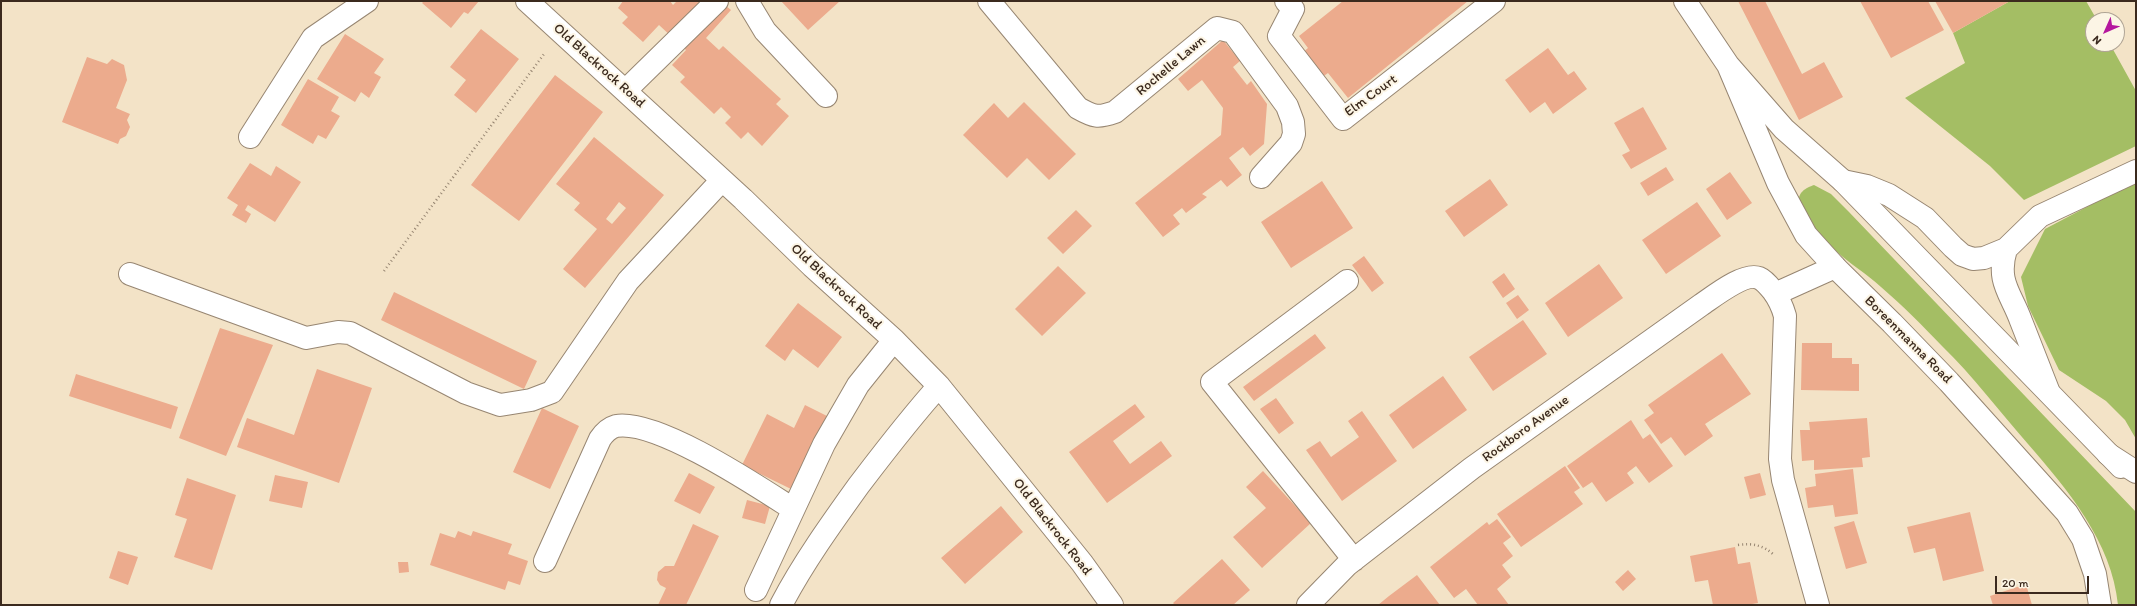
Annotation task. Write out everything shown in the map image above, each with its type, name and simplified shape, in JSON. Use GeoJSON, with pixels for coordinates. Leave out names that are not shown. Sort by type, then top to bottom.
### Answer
{"type":"FeatureCollection","features":[{"type":"Feature","properties":{"kind":"main road"},"geometry":{"type":"LineString","coordinates":[[250,137],[313,38],[323,30],[353,13],[367,1]]}},
{"type":"Feature","properties":{"kind":"main road","name":"Old Blackrock Road"},"geometry":{"type":"LineString","coordinates":[[526,1],[626,90],[812,266],[894,340],[939,386],[1082,563],[1112,605]]}},
{"type":"Feature","properties":{"kind":"main road"},"geometry":{"type":"LineString","coordinates":[[626,90],[717,1]]}},
{"type":"Feature","properties":{"kind":"main road"},"geometry":{"type":"LineString","coordinates":[[747,1],[765,31],[826,96]]}},
{"type":"Feature","properties":{"kind":"main road","name":"Rochelle Lawn"},"geometry":{"type":"LineString","coordinates":[[989,1],[1078,108],[1089,114],[1101,117],[1115,112],[1217,28],[1233,32],[1287,106],[1293,122],[1294,134],[1291,143],[1261,177]]}},
{"type":"Feature","properties":{"kind":"main road","name":"Elm Court"},"geometry":{"type":"LineString","coordinates":[[1286,1],[1293,9],[1280,36],[1343,119],[1494,1]]}},
{"type":"Feature","properties":{"kind":"main road","name":"Boreenmanna Road"},"geometry":{"type":"LineString","coordinates":[[1685,1],[1728,65],[1784,129],[1843,181],[2136,482]]}},
{"type":"Feature","properties":{"kind":"main road","name":"Boreenmanna Road"},"geometry":{"type":"LineString","coordinates":[[1728,65],[1778,183],[1798,222],[1814,245],[1834,268],[1892,323],[1949,382],[2068,513],[2083,539],[2095,574],[2100,605]]}},
{"type":"Feature","properties":{"kind":"main road"},"geometry":{"type":"LineString","coordinates":[[1843,181],[1867,186],[1889,195],[1925,218],[1962,255],[1973,259],[1984,258],[2006,249],[2040,216],[2136,171]]}},
{"type":"Feature","properties":{"kind":"main road"},"geometry":{"type":"LineString","coordinates":[[130,274],[306,338],[338,332],[350,333],[466,393],[500,405],[531,400],[552,392],[628,281],[722,180]]}},
{"type":"Feature","properties":{"kind":"main road"},"geometry":{"type":"LineString","coordinates":[[2006,249],[2003,260],[2008,295],[2019,314],[2048,390]]}},
{"type":"Feature","properties":{"kind":"main road"},"geometry":{"type":"LineString","coordinates":[[1818,605],[1783,480],[1780,459],[1785,316],[1782,304],[1775,294],[1834,268]]}},
{"type":"Feature","properties":{"kind":"main road","name":"Rockboro Avenue"},"geometry":{"type":"LineString","coordinates":[[1308,605],[1354,560],[1472,468],[1734,283],[1753,277],[1759,278],[1768,285],[1775,294]]}},
{"type":"Feature","properties":{"kind":"main road"},"geometry":{"type":"LineString","coordinates":[[1347,282],[1212,382],[1354,560]]}},
{"type":"Feature","properties":{"kind":"main road"},"geometry":{"type":"LineString","coordinates":[[756,590],[824,444],[858,385],[894,340]]}},
{"type":"Feature","properties":{"kind":"main road"},"geometry":{"type":"LineString","coordinates":[[781,605],[836,516],[906,422],[939,386]]}},
{"type":"Feature","properties":{"kind":"main road"},"geometry":{"type":"LineString","coordinates":[[545,561],[600,439],[606,431],[615,426],[631,426],[655,431],[754,483],[793,510]]}},
{"type":"Feature","properties":{"kind":"main road"},"geometry":{"type":"LineString","coordinates":[[2108,454],[2136,472]]}},
{"type":"Feature","properties":{"kind":"path"},"geometry":{"type":"LineString","coordinates":[[384,271],[561,31]]}},
{"type":"Feature","properties":{"kind":"path"},"geometry":{"type":"LineString","coordinates":[[1738,546],[1751,544],[1759,546],[1766,549],[1778,559]]}},
{"type":"Feature","properties":{"kind":"green space"},"geometry":{"type":"Polygon","coordinates":[[[2010,1],[2086,1],[2092,12],[2085,12],[2085,52],[2114,52],[2136,91],[2136,146],[2024,200],[1990,166],[1905,98],[1965,63],[1953,33],[2010,1]]]}},
{"type":"Feature","properties":{"kind":"green space"},"geometry":{"type":"Polygon","coordinates":[[[2136,181],[2136,439],[2125,420],[2106,401],[2059,370],[2028,306],[2021,277],[2045,229],[2136,181]]]}},
{"type":"Feature","properties":{"kind":"green space"},"geometry":{"type":"Polygon","coordinates":[[[1814,185],[1831,194],[1849,212],[2136,512],[2136,605],[2118,605],[2114,582],[2107,560],[2097,538],[2085,518],[2058,479],[1975,381],[1905,308],[1876,282],[1836,251],[1809,223],[1801,211],[1799,196],[1803,191],[1814,185]]]}},
{"type":"Feature","properties":{"kind":"building"},"geometry":{"type":"Polygon","coordinates":[[[424,1],[479,1],[468,14],[464,12],[451,28],[422,3],[424,1]]]}},
{"type":"Feature","properties":{"kind":"building"},"geometry":{"type":"Polygon","coordinates":[[[623,1],[670,1],[673,5],[677,1],[720,1],[731,10],[706,38],[719,50],[723,46],[781,99],[776,104],[789,116],[762,146],[748,132],[741,139],[725,123],[731,117],[721,107],[714,114],[680,82],[685,77],[672,65],[686,50],[659,25],[643,42],[622,23],[628,17],[618,8],[623,1]]]}},
{"type":"Feature","properties":{"kind":"building"},"geometry":{"type":"Polygon","coordinates":[[[781,1],[840,1],[808,30],[781,1]]]}},
{"type":"Feature","properties":{"kind":"building"},"geometry":{"type":"Polygon","coordinates":[[[1343,1],[1468,1],[1348,98],[1328,73],[1321,78],[1301,54],[1308,48],[1299,36],[1343,1]]]}},
{"type":"Feature","properties":{"kind":"building"},"geometry":{"type":"Polygon","coordinates":[[[1738,1],[1765,1],[1802,74],[1824,62],[1843,97],[1799,120],[1738,1]]]}},
{"type":"Feature","properties":{"kind":"building"},"geometry":{"type":"Polygon","coordinates":[[[1860,1],[1928,1],[1944,30],[1891,58],[1860,1]]]}},
{"type":"Feature","properties":{"kind":"building"},"geometry":{"type":"Polygon","coordinates":[[[1935,1],[2010,1],[1953,33],[1935,1]]]}},
{"type":"Feature","properties":{"kind":"building"},"geometry":{"type":"Polygon","coordinates":[[[481,29],[519,59],[476,113],[454,95],[466,80],[450,67],[481,29]]]}},
{"type":"Feature","properties":{"kind":"building"},"geometry":{"type":"Polygon","coordinates":[[[345,34],[384,59],[374,73],[381,77],[369,98],[361,92],[355,102],[317,79],[345,34]]]}},
{"type":"Feature","properties":{"kind":"building"},"geometry":{"type":"Polygon","coordinates":[[[1223,40],[1240,61],[1233,67],[1247,85],[1251,81],[1267,104],[1264,144],[1250,156],[1243,147],[1229,158],[1242,175],[1227,187],[1221,180],[1202,194],[1207,197],[1186,213],[1182,208],[1173,215],[1180,224],[1163,237],[1135,203],[1221,135],[1223,108],[1202,80],[1188,91],[1178,79],[1223,40]]]}},
{"type":"Feature","properties":{"kind":"building"},"geometry":{"type":"Polygon","coordinates":[[[1548,48],[1568,75],[1574,71],[1587,89],[1553,114],[1545,102],[1530,113],[1505,80],[1548,48]]]}},
{"type":"Feature","properties":{"kind":"building"},"geometry":{"type":"Polygon","coordinates":[[[87,57],[107,64],[112,59],[124,65],[127,80],[116,108],[130,114],[127,120],[130,127],[126,136],[120,139],[118,144],[62,122],[87,57]]]}},
{"type":"Feature","properties":{"kind":"building"},"geometry":{"type":"Polygon","coordinates":[[[555,75],[603,112],[519,221],[471,185],[555,75]]]}},
{"type":"Feature","properties":{"kind":"building"},"geometry":{"type":"Polygon","coordinates":[[[308,79],[339,97],[331,111],[340,116],[326,139],[318,135],[313,144],[281,125],[308,79]]]}},
{"type":"Feature","properties":{"kind":"building"},"geometry":{"type":"Polygon","coordinates":[[[1024,102],[1076,154],[1049,180],[1027,158],[1007,178],[963,135],[994,103],[1008,118],[1024,102]]]}},
{"type":"Feature","properties":{"kind":"building"},"geometry":{"type":"Polygon","coordinates":[[[1643,107],[1667,149],[1631,169],[1622,155],[1630,151],[1614,123],[1643,107]]]}},
{"type":"Feature","properties":{"kind":"building"},"geometry":{"type":"Polygon","coordinates":[[[594,137],[664,195],[585,288],[563,269],[597,229],[574,210],[580,203],[556,184],[594,137]],[[619,202],[606,219],[612,224],[626,208],[619,202]]]}},
{"type":"Feature","properties":{"kind":"building"},"geometry":{"type":"Polygon","coordinates":[[[250,163],[271,176],[276,166],[301,182],[275,222],[248,205],[245,210],[251,214],[246,223],[232,215],[238,205],[227,198],[250,163]]]}},
{"type":"Feature","properties":{"kind":"building"},"geometry":{"type":"Polygon","coordinates":[[[1666,167],[1674,180],[1648,196],[1640,183],[1666,167]]]}},
{"type":"Feature","properties":{"kind":"building"},"geometry":{"type":"Polygon","coordinates":[[[1730,172],[1752,203],[1727,220],[1706,189],[1730,172]]]}},
{"type":"Feature","properties":{"kind":"building"},"geometry":{"type":"Polygon","coordinates":[[[1490,179],[1508,205],[1464,237],[1445,211],[1490,179]]]}},
{"type":"Feature","properties":{"kind":"building"},"geometry":{"type":"Polygon","coordinates":[[[1322,181],[1353,228],[1291,268],[1261,222],[1322,181]]]}},
{"type":"Feature","properties":{"kind":"building"},"geometry":{"type":"Polygon","coordinates":[[[1697,202],[1721,236],[1666,274],[1642,240],[1697,202]]]}},
{"type":"Feature","properties":{"kind":"building"},"geometry":{"type":"Polygon","coordinates":[[[1076,210],[1092,226],[1063,254],[1047,238],[1076,210]]]}},
{"type":"Feature","properties":{"kind":"building"},"geometry":{"type":"Polygon","coordinates":[[[1364,256],[1384,283],[1372,292],[1352,265],[1364,256]]]}},
{"type":"Feature","properties":{"kind":"building"},"geometry":{"type":"Polygon","coordinates":[[[1599,264],[1623,298],[1568,337],[1545,303],[1599,264]]]}},
{"type":"Feature","properties":{"kind":"building"},"geometry":{"type":"Polygon","coordinates":[[[1058,266],[1086,293],[1042,336],[1015,309],[1058,266]]]}},
{"type":"Feature","properties":{"kind":"building"},"geometry":{"type":"Polygon","coordinates":[[[1504,273],[1515,289],[1503,298],[1492,282],[1504,273]]]}},
{"type":"Feature","properties":{"kind":"building"},"geometry":{"type":"Polygon","coordinates":[[[394,292],[537,361],[524,389],[381,320],[394,292]]]}},
{"type":"Feature","properties":{"kind":"building"},"geometry":{"type":"Polygon","coordinates":[[[1518,295],[1529,310],[1517,319],[1506,303],[1518,295]]]}},
{"type":"Feature","properties":{"kind":"building"},"geometry":{"type":"Polygon","coordinates":[[[798,303],[842,337],[818,368],[793,349],[785,361],[765,346],[798,303]]]}},
{"type":"Feature","properties":{"kind":"building"},"geometry":{"type":"Polygon","coordinates":[[[1523,320],[1547,354],[1493,391],[1469,357],[1523,320]]]}},
{"type":"Feature","properties":{"kind":"building"},"geometry":{"type":"Polygon","coordinates":[[[220,328],[273,345],[226,456],[179,438],[220,328]]]}},
{"type":"Feature","properties":{"kind":"building"},"geometry":{"type":"Polygon","coordinates":[[[1315,334],[1326,348],[1254,401],[1243,387],[1315,334]]]}},
{"type":"Feature","properties":{"kind":"building"},"geometry":{"type":"Polygon","coordinates":[[[1802,343],[1832,343],[1832,358],[1852,358],[1852,364],[1859,364],[1859,391],[1801,390],[1802,343]]]}},
{"type":"Feature","properties":{"kind":"building"},"geometry":{"type":"Polygon","coordinates":[[[1722,353],[1751,394],[1705,424],[1713,436],[1685,456],[1671,437],[1661,444],[1644,420],[1654,413],[1648,405],[1722,353]]]}},
{"type":"Feature","properties":{"kind":"building"},"geometry":{"type":"Polygon","coordinates":[[[317,369],[372,388],[339,483],[237,447],[247,418],[294,435],[317,369]]]}},
{"type":"Feature","properties":{"kind":"building"},"geometry":{"type":"Polygon","coordinates":[[[76,374],[178,407],[171,429],[69,396],[76,374]]]}},
{"type":"Feature","properties":{"kind":"building"},"geometry":{"type":"Polygon","coordinates":[[[1443,376],[1467,410],[1413,449],[1389,415],[1443,376]]]}},
{"type":"Feature","properties":{"kind":"building"},"geometry":{"type":"Polygon","coordinates":[[[1276,398],[1294,423],[1279,434],[1260,409],[1276,398]]]}},
{"type":"Feature","properties":{"kind":"building"},"geometry":{"type":"Polygon","coordinates":[[[1135,404],[1145,417],[1113,441],[1130,464],[1161,441],[1172,456],[1107,503],[1069,452],[1135,404]]]}},
{"type":"Feature","properties":{"kind":"building"},"geometry":{"type":"Polygon","coordinates":[[[805,405],[827,416],[791,489],[742,465],[767,414],[794,428],[805,405]]]}},
{"type":"Feature","properties":{"kind":"building"},"geometry":{"type":"Polygon","coordinates":[[[542,408],[579,426],[550,489],[513,472],[542,408]]]}},
{"type":"Feature","properties":{"kind":"building"},"geometry":{"type":"Polygon","coordinates":[[[1362,411],[1397,461],[1342,501],[1306,450],[1320,441],[1331,457],[1359,437],[1348,421],[1362,411]]]}},
{"type":"Feature","properties":{"kind":"building"},"geometry":{"type":"Polygon","coordinates":[[[1867,418],[1870,457],[1862,458],[1863,467],[1814,470],[1814,460],[1802,461],[1800,430],[1810,430],[1809,422],[1867,418]]]}},
{"type":"Feature","properties":{"kind":"building"},"geometry":{"type":"Polygon","coordinates":[[[1631,420],[1643,439],[1650,434],[1673,466],[1649,483],[1636,466],[1627,473],[1634,483],[1606,502],[1592,482],[1583,488],[1567,466],[1631,420]]]}},
{"type":"Feature","properties":{"kind":"building"},"geometry":{"type":"Polygon","coordinates":[[[1565,466],[1580,488],[1574,492],[1583,504],[1521,547],[1497,514],[1565,466]]]}},
{"type":"Feature","properties":{"kind":"building"},"geometry":{"type":"Polygon","coordinates":[[[1853,469],[1858,514],[1835,517],[1833,505],[1808,508],[1805,488],[1816,486],[1815,474],[1853,469]]]}},
{"type":"Feature","properties":{"kind":"building"},"geometry":{"type":"Polygon","coordinates":[[[1263,471],[1311,523],[1262,568],[1233,537],[1266,508],[1246,487],[1263,471]]]}},
{"type":"Feature","properties":{"kind":"building"},"geometry":{"type":"Polygon","coordinates":[[[689,473],[715,487],[700,514],[674,501],[689,473]]]}},
{"type":"Feature","properties":{"kind":"building"},"geometry":{"type":"Polygon","coordinates":[[[1760,473],[1766,495],[1750,499],[1744,477],[1760,473]]]}},
{"type":"Feature","properties":{"kind":"building"},"geometry":{"type":"Polygon","coordinates":[[[275,475],[308,482],[302,508],[269,501],[275,475]]]}},
{"type":"Feature","properties":{"kind":"building"},"geometry":{"type":"Polygon","coordinates":[[[187,478],[236,495],[212,570],[174,557],[187,519],[175,515],[187,478]]]}},
{"type":"Feature","properties":{"kind":"building"},"geometry":{"type":"Polygon","coordinates":[[[747,500],[770,506],[765,524],[742,518],[747,500]]]}},
{"type":"Feature","properties":{"kind":"building"},"geometry":{"type":"Polygon","coordinates":[[[1001,506],[1023,532],[965,584],[941,558],[1001,506]]]}},
{"type":"Feature","properties":{"kind":"building"},"geometry":{"type":"Polygon","coordinates":[[[1970,512],[1984,571],[1943,581],[1935,548],[1914,553],[1907,527],[1970,512]]]}},
{"type":"Feature","properties":{"kind":"building"},"geometry":{"type":"Polygon","coordinates":[[[1497,519],[1511,537],[1503,543],[1513,556],[1502,565],[1511,577],[1497,589],[1509,605],[1478,605],[1466,589],[1454,598],[1430,567],[1487,522],[1489,525],[1497,519]]]}},
{"type":"Feature","properties":{"kind":"building"},"geometry":{"type":"Polygon","coordinates":[[[1854,521],[1867,563],[1846,569],[1834,527],[1854,521]]]}},
{"type":"Feature","properties":{"kind":"building"},"geometry":{"type":"Polygon","coordinates":[[[693,524],[719,536],[686,605],[658,605],[666,588],[660,585],[657,580],[658,572],[665,566],[674,566],[693,524]]]}},
{"type":"Feature","properties":{"kind":"building"},"geometry":{"type":"Polygon","coordinates":[[[458,531],[471,536],[473,531],[512,544],[508,554],[528,561],[520,585],[508,581],[505,590],[430,565],[440,533],[455,538],[458,531]]]}},
{"type":"Feature","properties":{"kind":"building"},"geometry":{"type":"Polygon","coordinates":[[[1735,547],[1738,564],[1750,562],[1758,603],[1746,605],[1713,605],[1708,580],[1695,582],[1690,556],[1735,547]]]}},
{"type":"Feature","properties":{"kind":"building"},"geometry":{"type":"Polygon","coordinates":[[[118,551],[138,557],[128,585],[109,578],[118,551]]]}},
{"type":"Feature","properties":{"kind":"building"},"geometry":{"type":"Polygon","coordinates":[[[1222,559],[1250,590],[1233,605],[1175,605],[1173,603],[1222,559]]]}},
{"type":"Feature","properties":{"kind":"building"},"geometry":{"type":"Polygon","coordinates":[[[398,562],[408,562],[409,572],[399,573],[398,562]]]}},
{"type":"Feature","properties":{"kind":"building"},"geometry":{"type":"Polygon","coordinates":[[[1628,570],[1636,579],[1623,591],[1615,582],[1628,570]]]}},
{"type":"Feature","properties":{"kind":"building"},"geometry":{"type":"Polygon","coordinates":[[[1417,575],[1440,605],[1378,605],[1389,596],[1417,575]]]}},
{"type":"Feature","properties":{"kind":"building"},"geometry":{"type":"Polygon","coordinates":[[[2026,584],[2032,605],[1993,605],[1990,596],[2026,584]]]}}]}
